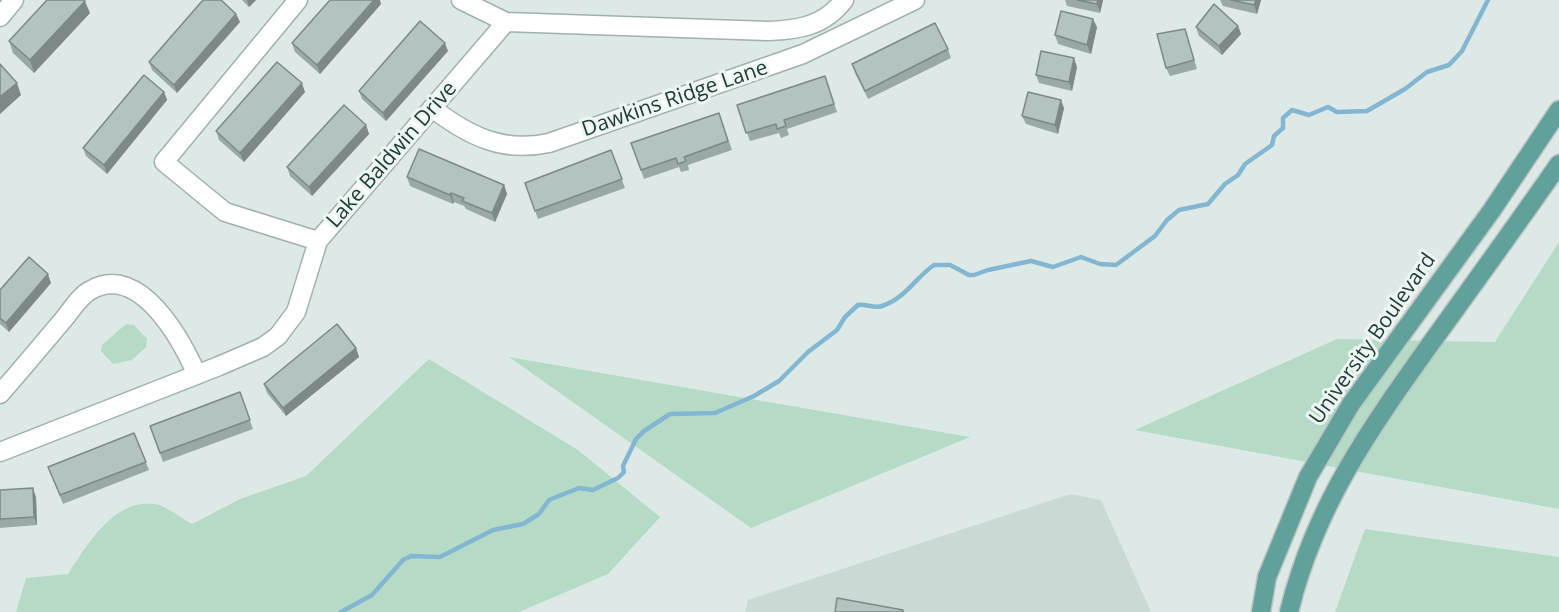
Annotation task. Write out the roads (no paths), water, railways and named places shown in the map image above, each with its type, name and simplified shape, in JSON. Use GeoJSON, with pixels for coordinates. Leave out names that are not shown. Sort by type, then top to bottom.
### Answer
{"type":"FeatureCollection","features":[{"type":"Feature","properties":{"kind":"main road","name":"University Boulevard"},"geometry":{"type":"LineString","coordinates":[[1261,612],[1267,577],[1308,477],[1350,404],[1492,210],[1559,110]]}},
{"type":"Feature","properties":{"kind":"main road"},"geometry":{"type":"LineString","coordinates":[[1289,612],[1314,534],[1335,488],[1369,430],[1559,164]]}},
{"type":"Feature","properties":{"kind":"street"},"geometry":{"type":"LineString","coordinates":[[0,17],[14,0]]}},
{"type":"Feature","properties":{"kind":"street","name":"Lake Baldwin Drive"},"geometry":{"type":"LineString","coordinates":[[298,0],[164,162],[225,212],[318,241],[506,22]]}},
{"type":"Feature","properties":{"kind":"street"},"geometry":{"type":"LineString","coordinates":[[461,0],[506,22],[785,31],[820,22],[844,0]]}},
{"type":"Feature","properties":{"kind":"street","name":"Dawkins Ridge Lane"},"geometry":{"type":"LineString","coordinates":[[432,108],[467,133],[494,143],[520,147],[549,143],[802,54],[915,0]]}},
{"type":"Feature","properties":{"kind":"street"},"geometry":{"type":"LineString","coordinates":[[0,452],[263,347],[289,325],[303,296],[318,241]]}},
{"type":"Feature","properties":{"kind":"street"},"geometry":{"type":"LineString","coordinates":[[0,394],[85,294],[108,285],[125,288],[138,294],[162,314],[183,344],[197,375]]}},
{"type":"Feature","properties":{"kind":"waterway"},"geometry":{"type":"LineString","coordinates":[[341,612],[372,595],[403,560],[411,556],[440,557],[493,530],[523,524],[539,514],[549,500],[579,488],[593,490],[618,478],[624,472],[623,466],[636,439],[644,431],[670,414],[715,413],[754,396],[779,381],[808,352],[837,330],[845,317],[858,305],[879,307],[898,298],[934,265],[950,265],[969,275],[1031,261],[1053,267],[1081,257],[1100,264],[1116,265],[1155,236],[1167,220],[1179,210],[1208,204],[1225,184],[1238,175],[1245,164],[1272,145],[1274,136],[1283,128],[1283,118],[1292,110],[1309,115],[1328,107],[1337,112],[1367,111],[1405,89],[1427,72],[1449,65],[1462,51],[1488,0]]}}]}
